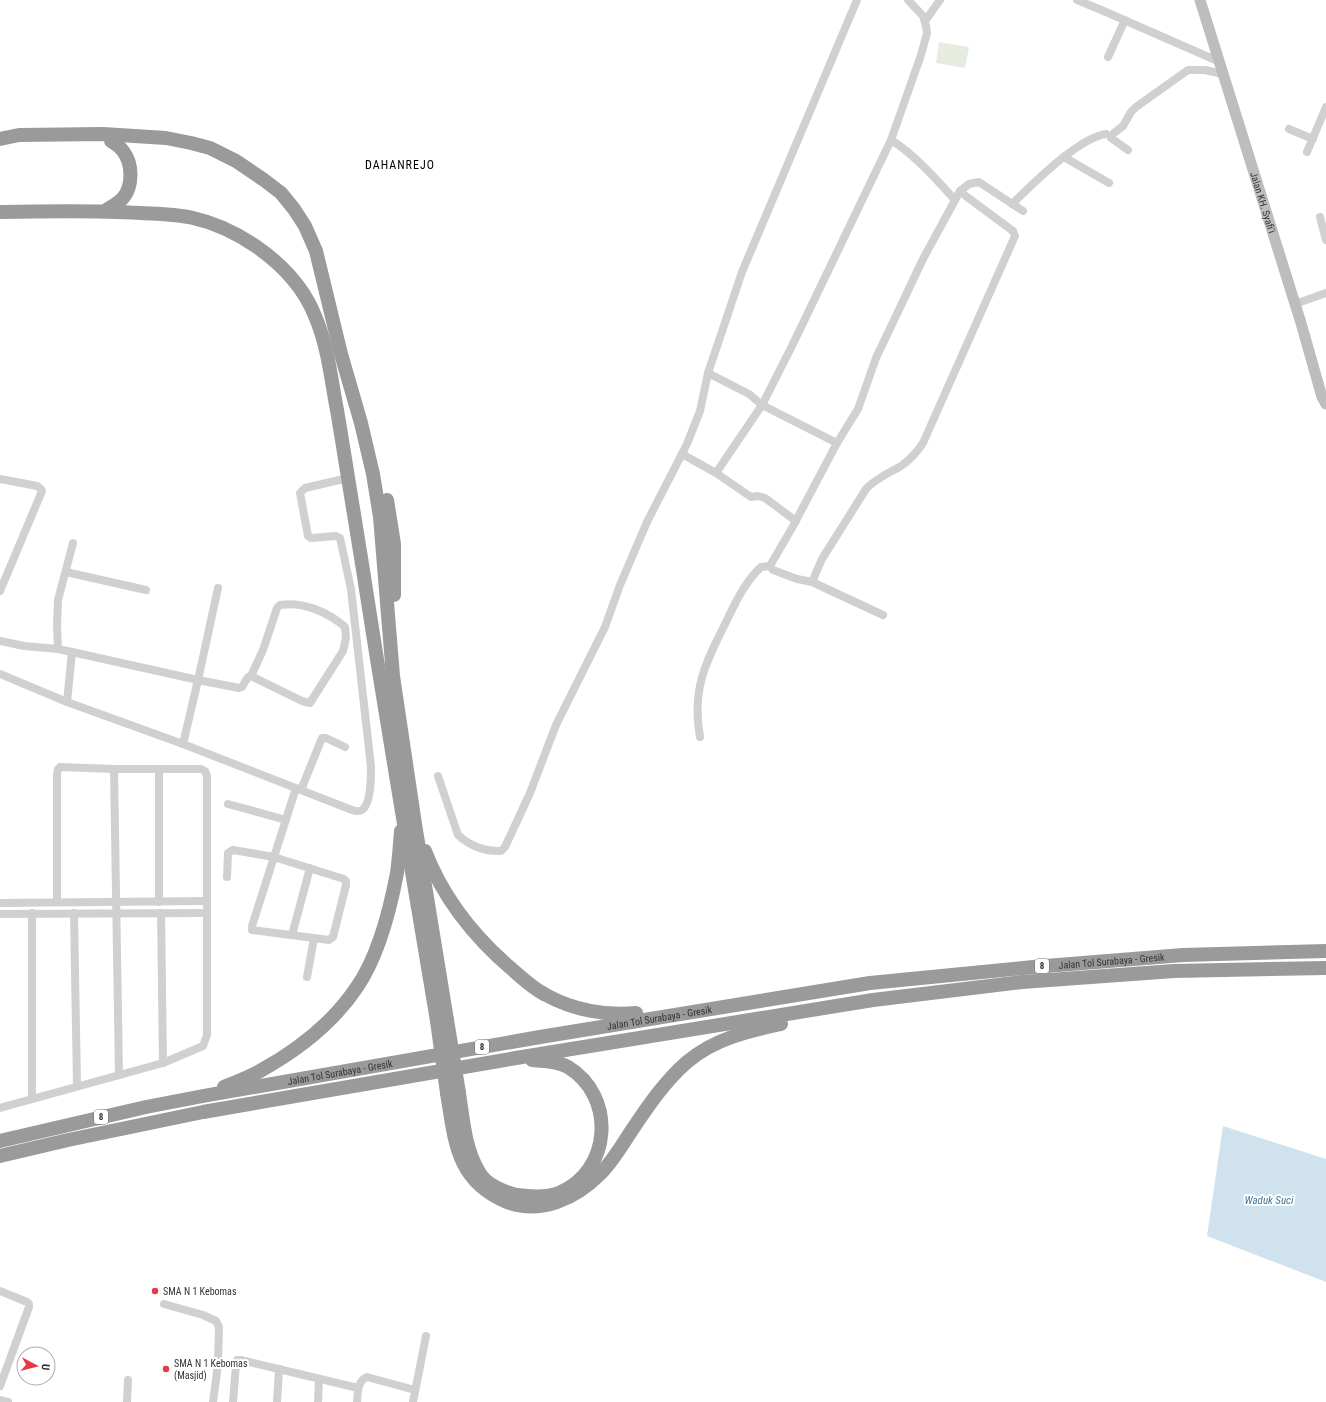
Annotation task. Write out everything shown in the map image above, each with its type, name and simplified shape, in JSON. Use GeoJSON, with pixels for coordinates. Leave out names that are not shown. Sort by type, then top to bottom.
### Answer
{"type":"FeatureCollection","features":[{"type":"Feature","properties":{"kind":"highway"},"geometry":{"type":"LineString","coordinates":[[0,139],[19,136],[103,134],[166,138],[210,148],[236,161],[281,193],[305,226],[316,251],[336,332],[366,414],[383,474],[394,544],[393,676],[453,1093],[457,1147],[465,1167],[478,1184],[496,1197],[510,1203],[529,1206],[547,1205],[563,1201],[600,1175],[613,1159],[664,1084],[698,1054],[725,1039],[744,1032],[841,1010],[873,1000]]}},
{"type":"Feature","properties":{"kind":"highway"},"geometry":{"type":"LineString","coordinates":[[0,147],[42,141],[111,141],[169,144],[192,143]]}},
{"type":"Feature","properties":{"kind":"highway"},"geometry":{"type":"LineString","coordinates":[[104,211],[123,198],[130,179],[129,162],[127,157],[121,148],[111,141]]}},
{"type":"Feature","properties":{"kind":"highway"},"geometry":{"type":"LineString","coordinates":[[0,212],[104,211],[163,214],[194,218],[222,228],[241,237],[258,248],[282,268],[306,297],[315,316],[327,353],[381,687],[442,1020]]}},
{"type":"Feature","properties":{"kind":"highway"},"geometry":{"type":"LineString","coordinates":[[203,1096],[259,1072],[293,1051],[313,1036],[337,1012],[358,986],[380,940],[388,912],[397,871],[403,812]]}},
{"type":"Feature","properties":{"kind":"highway"},"geometry":{"type":"LineString","coordinates":[[415,824],[430,865],[452,902],[474,932],[490,950],[510,968],[531,986],[545,995],[567,1004],[594,1012],[622,1014],[690,1006],[760,1001]]}},
{"type":"Feature","properties":{"kind":"highway","name":"Jalan Tol Surabaya - Gresik"},"geometry":{"type":"LineString","coordinates":[[0,1141],[146,1107],[203,1096],[540,1037],[908,978],[1183,955],[1326,951]]}},
{"type":"Feature","properties":{"kind":"highway","name":"Jalan Tol Surabaya - Gresik"},"geometry":{"type":"LineString","coordinates":[[0,1156],[68,1140],[203,1112],[516,1058],[873,1000],[1022,982],[1174,971],[1326,968]]}},
{"type":"Feature","properties":{"kind":"highway"},"geometry":{"type":"LineString","coordinates":[[453,1093],[469,1152],[479,1174],[488,1182],[510,1193],[527,1196],[549,1196],[567,1189],[579,1181],[598,1155],[601,1145],[602,1130],[599,1107],[585,1083],[579,1076],[567,1067],[552,1062],[516,1058]]}},
{"type":"Feature","properties":{"kind":"main road","name":"Jalan KH. Syafi'i"},"geometry":{"type":"LineString","coordinates":[[1200,0],[1325,399]]}},
{"type":"Feature","properties":{"kind":"street"},"geometry":{"type":"LineString","coordinates":[[438,776],[458,836],[481,849],[491,852],[501,851],[505,847],[530,793],[556,726],[605,627],[620,585],[647,522],[682,454],[700,411],[708,373],[742,272],[857,0]]}},
{"type":"Feature","properties":{"kind":"street"},"geometry":{"type":"LineString","coordinates":[[716,473],[762,405],[891,140],[921,55],[927,33],[925,21],[908,0]]}},
{"type":"Feature","properties":{"kind":"street"},"geometry":{"type":"LineString","coordinates":[[925,21],[940,0]]}},
{"type":"Feature","properties":{"kind":"street"},"geometry":{"type":"LineString","coordinates":[[1076,0],[1220,62]]}},
{"type":"Feature","properties":{"kind":"street"},"geometry":{"type":"LineString","coordinates":[[1108,57],[1125,20]]}},
{"type":"Feature","properties":{"kind":"street"},"geometry":{"type":"LineString","coordinates":[[1012,204],[1064,157],[1092,138],[1111,135],[1123,126],[1135,108],[1188,70],[1205,70],[1223,74]]}},
{"type":"Feature","properties":{"kind":"street"},"geometry":{"type":"LineString","coordinates":[[1307,152],[1326,107]]}},
{"type":"Feature","properties":{"kind":"street"},"geometry":{"type":"LineString","coordinates":[[1289,129],[1313,139]]}},
{"type":"Feature","properties":{"kind":"street"},"geometry":{"type":"LineString","coordinates":[[1111,135],[1128,150]]}},
{"type":"Feature","properties":{"kind":"street"},"geometry":{"type":"LineString","coordinates":[[891,140],[907,151],[954,200]]}},
{"type":"Feature","properties":{"kind":"street"},"geometry":{"type":"LineString","coordinates":[[1064,157],[1109,183]]}},
{"type":"Feature","properties":{"kind":"street"},"geometry":{"type":"LineString","coordinates":[[770,566],[858,409],[876,358],[923,259],[960,191],[969,184],[979,182],[1023,211]]}},
{"type":"Feature","properties":{"kind":"street"},"geometry":{"type":"LineString","coordinates":[[812,582],[822,559],[866,489],[874,481],[902,465],[918,451],[1015,236],[1013,231],[960,191]]}},
{"type":"Feature","properties":{"kind":"street"},"geometry":{"type":"LineString","coordinates":[[1320,217],[1326,240]]}},
{"type":"Feature","properties":{"kind":"street"},"geometry":{"type":"LineString","coordinates":[[1295,304],[1326,293]]}},
{"type":"Feature","properties":{"kind":"street"},"geometry":{"type":"LineString","coordinates":[[708,373],[749,394],[762,405],[838,443]]}},
{"type":"Feature","properties":{"kind":"street"},"geometry":{"type":"LineString","coordinates":[[682,454],[716,473],[751,497],[758,496],[765,498],[796,521]]}},
{"type":"Feature","properties":{"kind":"street"},"geometry":{"type":"LineString","coordinates":[[0,674],[67,702],[183,744],[352,810],[357,811],[363,809],[368,800],[371,787],[371,767],[351,589],[340,538],[311,538],[308,536],[300,493],[305,488],[348,478]]}},
{"type":"Feature","properties":{"kind":"street"},"geometry":{"type":"LineString","coordinates":[[0,479],[37,486],[42,491],[0,591]]}},
{"type":"Feature","properties":{"kind":"street"},"geometry":{"type":"LineString","coordinates":[[58,649],[58,600],[73,543]]}},
{"type":"Feature","properties":{"kind":"street"},"geometry":{"type":"LineString","coordinates":[[770,566],[772,570],[797,579],[812,582],[884,615]]}},
{"type":"Feature","properties":{"kind":"street"},"geometry":{"type":"LineString","coordinates":[[700,737],[697,710],[702,671],[748,581],[761,567],[770,566]]}},
{"type":"Feature","properties":{"kind":"street"},"geometry":{"type":"LineString","coordinates":[[66,572],[146,590]]}},
{"type":"Feature","properties":{"kind":"street"},"geometry":{"type":"LineString","coordinates":[[183,744],[218,588]]}},
{"type":"Feature","properties":{"kind":"street"},"geometry":{"type":"LineString","coordinates":[[0,641],[24,646],[58,649],[239,688],[242,687],[248,677],[251,676],[263,650],[277,608],[280,605],[292,604],[312,608],[331,617],[345,627],[346,638],[343,651],[310,703],[302,701],[251,676]]}},
{"type":"Feature","properties":{"kind":"street"},"geometry":{"type":"LineString","coordinates":[[67,702],[72,652]]}},
{"type":"Feature","properties":{"kind":"street"},"geometry":{"type":"LineString","coordinates":[[227,877],[228,853],[233,850],[274,857],[344,879],[346,881],[333,937],[329,940],[254,931],[252,928],[274,857],[286,820],[298,789],[322,738],[326,738],[345,748]]}},
{"type":"Feature","properties":{"kind":"street"},"geometry":{"type":"LineString","coordinates":[[0,1108],[163,1064],[203,1046],[207,1035],[207,776],[205,771],[201,769],[114,769],[60,766],[58,770],[57,902]]}},
{"type":"Feature","properties":{"kind":"street"},"geometry":{"type":"LineString","coordinates":[[114,769],[119,1075]]}},
{"type":"Feature","properties":{"kind":"street"},"geometry":{"type":"LineString","coordinates":[[159,769],[159,902]]}},
{"type":"Feature","properties":{"kind":"street"},"geometry":{"type":"LineString","coordinates":[[228,804],[286,820]]}},
{"type":"Feature","properties":{"kind":"street"},"geometry":{"type":"LineString","coordinates":[[292,935],[310,868]]}},
{"type":"Feature","properties":{"kind":"street"},"geometry":{"type":"LineString","coordinates":[[0,902],[206,901]]}},
{"type":"Feature","properties":{"kind":"street"},"geometry":{"type":"LineString","coordinates":[[32,913],[32,1099]]}},
{"type":"Feature","properties":{"kind":"street"},"geometry":{"type":"LineString","coordinates":[[74,913],[77,1086]]}},
{"type":"Feature","properties":{"kind":"street"},"geometry":{"type":"LineString","coordinates":[[161,913],[163,1064]]}},
{"type":"Feature","properties":{"kind":"street"},"geometry":{"type":"LineString","coordinates":[[0,914],[206,913]]}},
{"type":"Feature","properties":{"kind":"street"},"geometry":{"type":"LineString","coordinates":[[307,976],[314,938]]}},
{"type":"Feature","properties":{"kind":"street"},"geometry":{"type":"LineString","coordinates":[[0,1291],[27,1302],[29,1304],[29,1308],[0,1386]]}},
{"type":"Feature","properties":{"kind":"street"},"geometry":{"type":"LineString","coordinates":[[164,1304],[203,1315],[216,1321],[219,1327],[217,1370],[213,1402]]}},
{"type":"Feature","properties":{"kind":"street"},"geometry":{"type":"LineString","coordinates":[[412,1402],[426,1336]]}},
{"type":"Feature","properties":{"kind":"street"},"geometry":{"type":"LineString","coordinates":[[233,1402],[237,1360],[358,1388]]}},
{"type":"Feature","properties":{"kind":"street"},"geometry":{"type":"LineString","coordinates":[[277,1402],[279,1369]]}},
{"type":"Feature","properties":{"kind":"street"},"geometry":{"type":"LineString","coordinates":[[357,1402],[358,1388],[362,1381],[367,1377],[415,1390]]}},
{"type":"Feature","properties":{"kind":"street"},"geometry":{"type":"LineString","coordinates":[[318,1402],[320,1379]]}},
{"type":"Feature","properties":{"kind":"street"},"geometry":{"type":"LineString","coordinates":[[127,1402],[128,1380]]}},
{"type":"Feature","properties":{"kind":"street"},"geometry":{"type":"LineString","coordinates":[[0,1400],[7,1402]]}},
{"type":"Feature","properties":{"kind":"shaded area"},"geometry":{"type":"Polygon","coordinates":[[[939,42],[969,47],[965,68],[936,63],[939,42]]]}},
{"type":"Feature","properties":{"kind":"water","name":"Waduk Suci"},"geometry":{"type":"Polygon","coordinates":[[[1223,1126],[1326,1159],[1326,1282],[1207,1236],[1223,1126]]]}},
{"type":"Feature","properties":{"kind":"place","name":"SMA N 1 Kebomas"},"geometry":{"type":"Point","coordinates":[155,1291]}},
{"type":"Feature","properties":{"kind":"place","name":"SMA N 1 Kebomas (Masjid)"},"geometry":{"type":"Point","coordinates":[166,1369]}},
{"type":"Feature","properties":{"kind":"district","name":"DAHANREJO"},"geometry":{"type":"Point","coordinates":[400,165]}}]}
